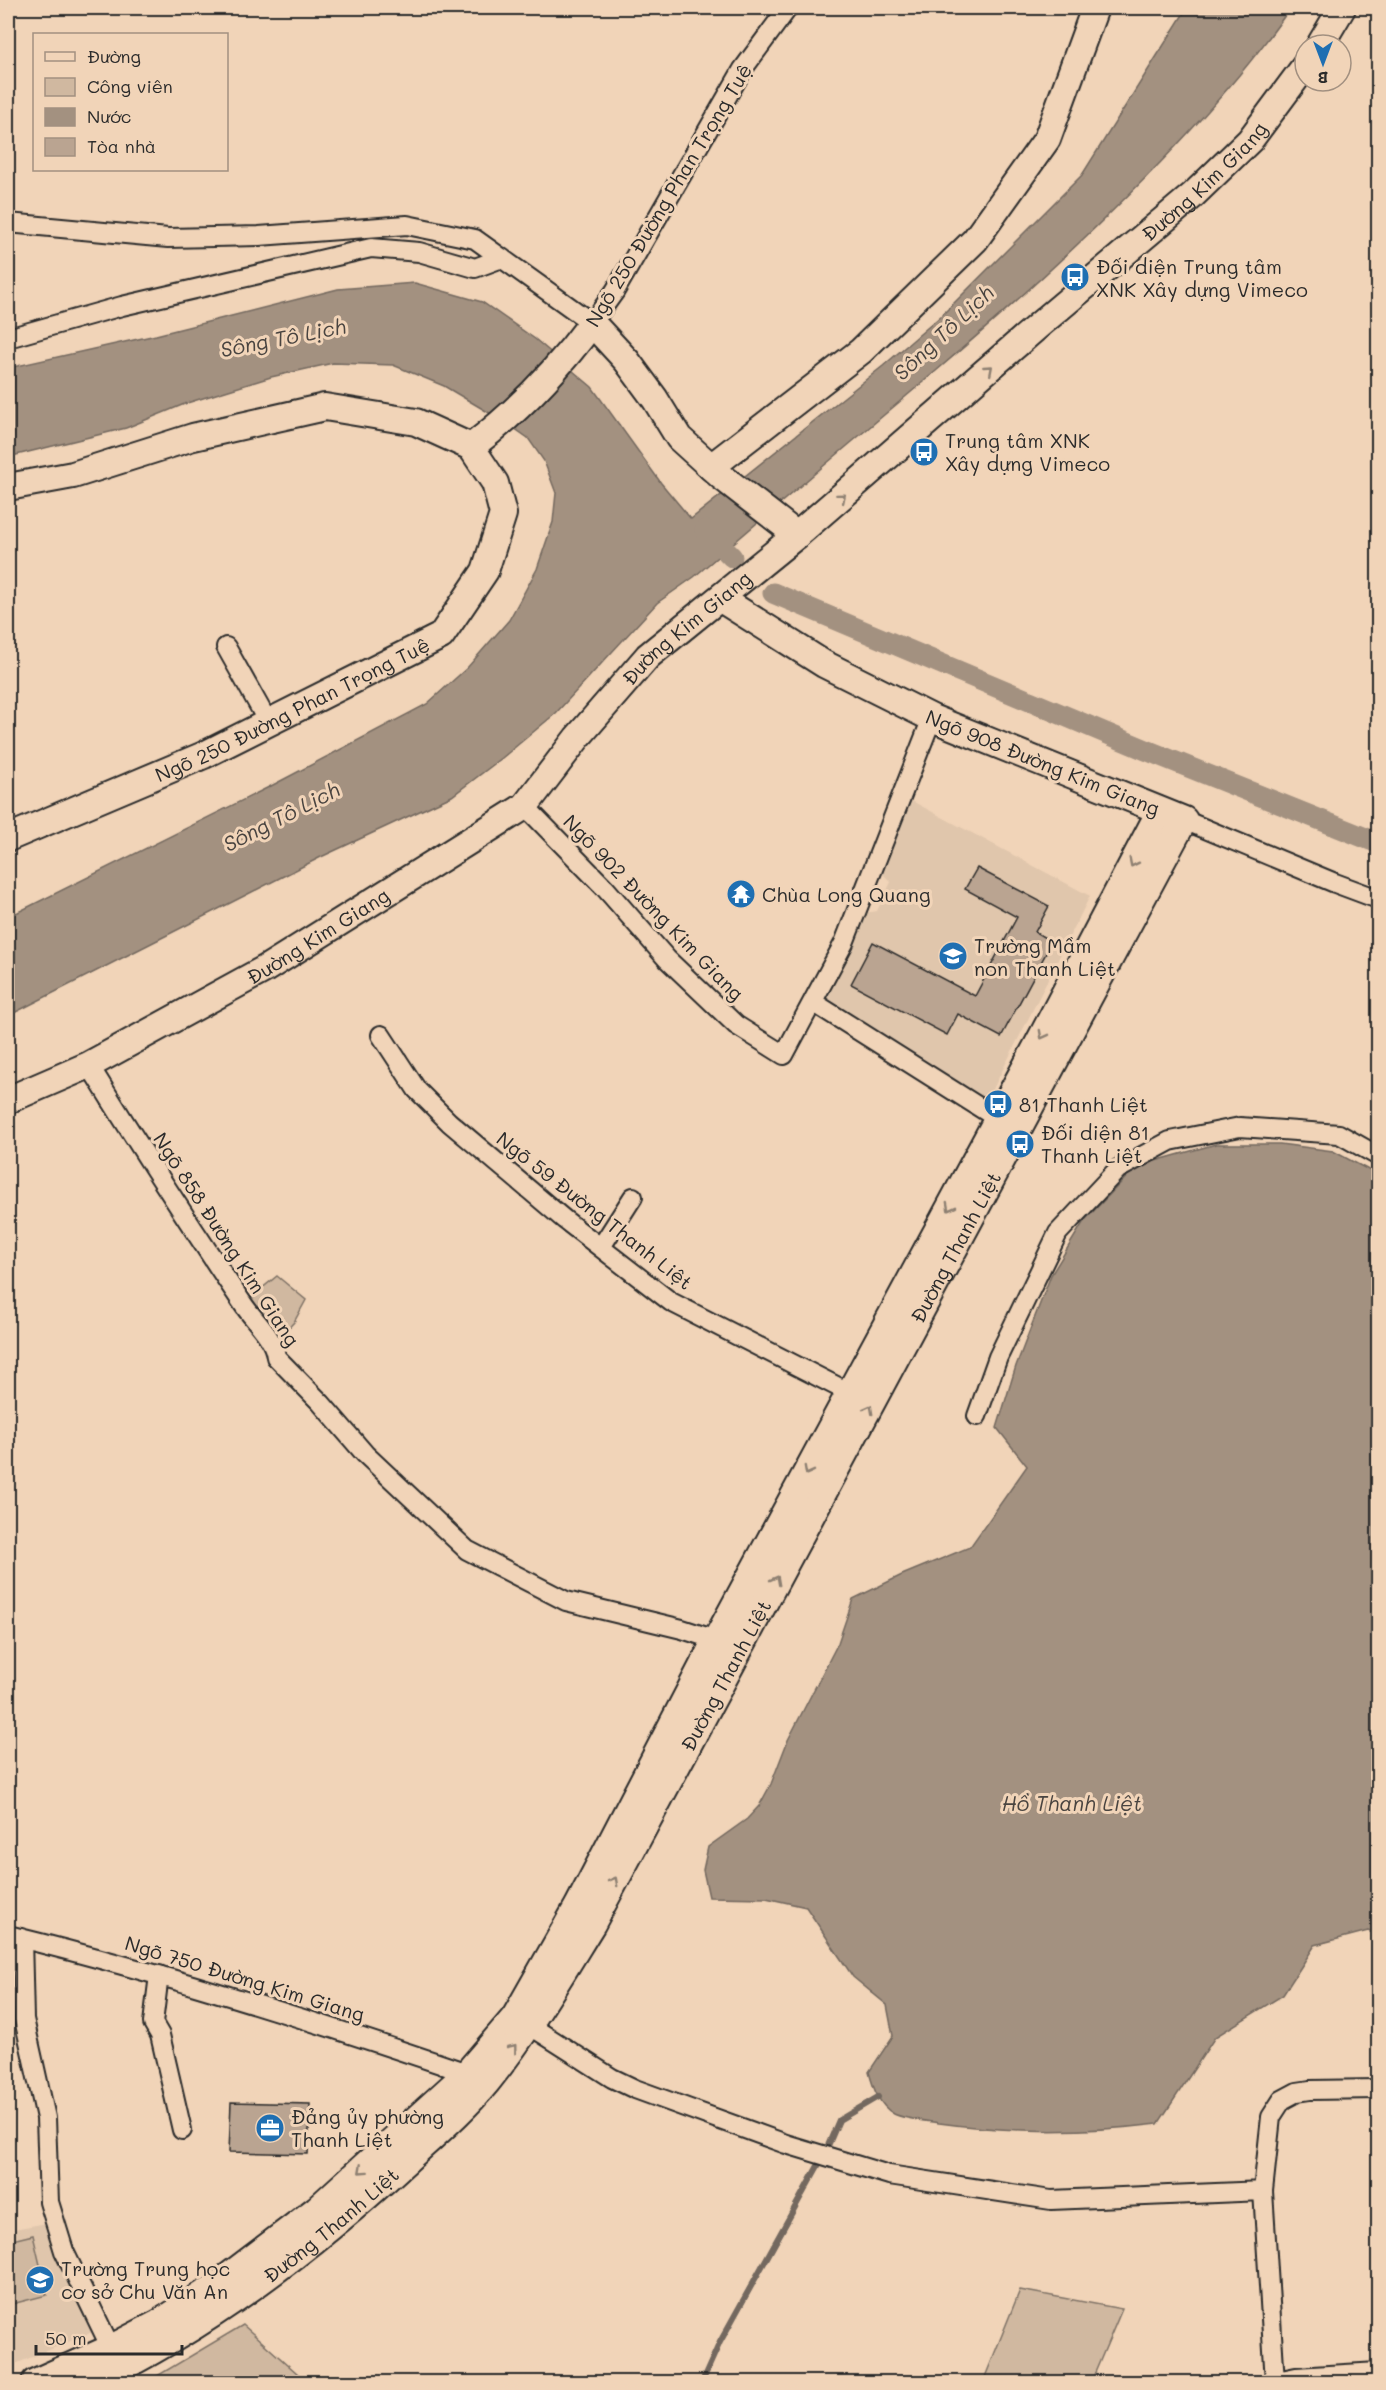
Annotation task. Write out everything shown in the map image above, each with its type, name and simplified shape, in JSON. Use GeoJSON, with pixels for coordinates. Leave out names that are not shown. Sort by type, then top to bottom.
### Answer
{"type":"FeatureCollection","features":[{"type":"Feature","properties":{"kind":"street","name":"Ngõ 250 Đường Phan Trọng Tuệ"},"geometry":{"type":"LineString","coordinates":[[8,838],[204,755],[441,636],[485,571],[503,514],[495,483],[471,447],[499,426],[576,345],[592,323],[615,291],[743,69],[788,8]]}},
{"type":"Feature","properties":{"kind":"street"},"geometry":{"type":"LineString","coordinates":[[717,472],[861,351],[975,240],[1047,139],[1095,8]]}},
{"type":"Feature","properties":{"kind":"street"},"geometry":{"type":"LineString","coordinates":[[1327,33],[1342,8]]}},
{"type":"Feature","properties":{"kind":"street","name":"Đường Kim Giang"},"geometry":{"type":"LineString","coordinates":[[8,1100],[88,1065],[265,969],[525,806],[577,738],[648,656],[797,535],[1192,196],[1250,140],[1293,82]]}},
{"type":"Feature","properties":{"kind":"street"},"geometry":{"type":"LineString","coordinates":[[8,223],[168,238],[259,236],[407,225],[475,239],[592,323],[627,361],[656,399],[678,438],[797,535]]}},
{"type":"Feature","properties":{"kind":"street"},"geometry":{"type":"LineString","coordinates":[[8,338],[122,306],[371,248],[419,252],[475,268],[502,258]]}},
{"type":"Feature","properties":{"kind":"street"},"geometry":{"type":"LineString","coordinates":[[8,487],[73,475],[193,437],[325,408],[416,422],[471,447]]}},
{"type":"Feature","properties":{"kind":"street","name":"Ngõ 908 Đường Kim Giang"},"geometry":{"type":"LineString","coordinates":[[721,599],[824,664],[932,718],[1378,899]]}},
{"type":"Feature","properties":{"kind":"street"},"geometry":{"type":"LineString","coordinates":[[226,647],[268,722]]}},
{"type":"Feature","properties":{"kind":"street"},"geometry":{"type":"LineString","coordinates":[[932,718],[844,942],[813,1002],[998,1119]]}},
{"type":"Feature","properties":{"kind":"street","name":"Ngõ 902 Đường Kim Giang"},"geometry":{"type":"LineString","coordinates":[[525,806],[605,888],[674,966],[736,1025],[784,1055],[813,1002]]}},
{"type":"Feature","properties":{"kind":"street","name":"Đường Thanh Liệt"},"geometry":{"type":"LineString","coordinates":[[523,2021],[578,1906],[716,1640],[998,1119],[1160,811]]}},
{"type":"Feature","properties":{"kind":"street","name":"Đường Thanh Liệt"},"geometry":{"type":"LineString","coordinates":[[93,2382],[131,2364],[198,2325],[267,2276],[378,2188],[476,2079],[523,2021],[592,1924],[1184,820]]}},
{"type":"Feature","properties":{"kind":"street","name":"Ngõ 59 Đường Thanh Liệt"},"geometry":{"type":"LineString","coordinates":[[381,1035],[417,1090],[449,1122],[565,1220],[671,1302],[850,1393]]}},
{"type":"Feature","properties":{"kind":"street","name":"Ngõ 858 Đường Kim Giang"},"geometry":{"type":"LineString","coordinates":[[88,1065],[212,1260],[252,1319],[275,1346],[276,1357],[321,1402],[365,1454],[468,1550],[566,1601],[682,1629],[716,1640]]}},
{"type":"Feature","properties":{"kind":"street"},"geometry":{"type":"LineString","coordinates":[[977,1416],[998,1357],[1058,1233],[1118,1169],[1170,1141],[1240,1127],[1339,1134],[1378,1156]]}},
{"type":"Feature","properties":{"kind":"street"},"geometry":{"type":"LineString","coordinates":[[601,1247],[633,1197]]}},
{"type":"Feature","properties":{"kind":"street"},"geometry":{"type":"LineString","coordinates":[[15,1936],[24,2019],[46,2118],[49,2202],[64,2251],[111,2348]]}},
{"type":"Feature","properties":{"kind":"street","name":"Ngõ 750 Đường Kim Giang"},"geometry":{"type":"LineString","coordinates":[[15,1936],[159,1975],[362,2038],[476,2079]]}},
{"type":"Feature","properties":{"kind":"street"},"geometry":{"type":"LineString","coordinates":[[159,1975],[153,2023],[160,2034],[182,2130]]}},
{"type":"Feature","properties":{"kind":"street"},"geometry":{"type":"LineString","coordinates":[[523,2021],[612,2079],[786,2144],[889,2175],[1051,2200],[1263,2191]]}},
{"type":"Feature","properties":{"kind":"street"},"geometry":{"type":"LineString","coordinates":[[35,2382],[111,2348],[159,2323],[213,2288],[317,2209],[476,2079]]}},
{"type":"Feature","properties":{"kind":"street"},"geometry":{"type":"LineString","coordinates":[[1378,2090],[1310,2090],[1297,2092],[1282,2100],[1271,2117],[1263,2191],[1273,2382],[1296,2377],[1378,2372]]}},
{"type":"Feature","properties":{"kind":"shaded area","name":"Trường Mầm non Thanh Liệt"},"geometry":{"type":"Polygon","coordinates":[[[910,800],[1090,896],[987,1101],[826,998],[864,913],[877,911],[891,882],[880,871],[910,800]]]}},
{"type":"Feature","properties":{"kind":"shaded area","name":"Trường Trung học cơ sở Chu Văn An"},"geometry":{"type":"Polygon","coordinates":[[[47,2223],[95,2331],[8,2367],[8,2230],[47,2223]]]}},
{"type":"Feature","properties":{"kind":"green space"},"geometry":{"type":"Polygon","coordinates":[[[277,1276],[306,1300],[294,1322],[280,1337],[274,1333],[249,1299],[277,1276]]]}},
{"type":"Feature","properties":{"kind":"green space"},"geometry":{"type":"Polygon","coordinates":[[[33,2235],[47,2295],[8,2305],[8,2241],[33,2235]]]}},
{"type":"Feature","properties":{"kind":"green space"},"geometry":{"type":"Polygon","coordinates":[[[1020,2290],[1122,2309],[1091,2382],[983,2382],[1020,2290]]]}},
{"type":"Feature","properties":{"kind":"green space"},"geometry":{"type":"Polygon","coordinates":[[[243,2325],[307,2382],[147,2382],[243,2325]]]}},
{"type":"Feature","properties":{"kind":"water","name":"Sông Tô Lịch"},"geometry":{"type":"Polygon","coordinates":[[[1187,8],[1290,8],[1255,56],[1217,101],[1160,163],[1098,225],[1002,314],[936,371],[694,577],[657,603],[556,713],[452,796],[321,857],[8,1016],[8,917],[271,786],[427,704],[467,668],[509,620],[537,569],[553,522],[556,493],[544,461],[528,438],[444,386],[393,365],[333,363],[271,377],[187,403],[126,428],[8,457],[8,368],[156,335],[338,289],[415,283],[482,302],[535,339],[592,387],[661,483],[691,519],[883,366],[942,315],[1082,175],[1187,8]]]}},
{"type":"Feature","properties":{"kind":"water","name":"Hồ Thanh Liệt"},"geometry":{"type":"Polygon","coordinates":[[[1216,1144],[1280,1144],[1333,1151],[1378,1175],[1378,1935],[1368,1931],[1315,1945],[1283,1995],[1215,2037],[1158,2124],[1103,2129],[1021,2130],[966,2126],[898,2116],[884,2106],[869,2072],[893,2036],[887,2005],[853,1977],[806,1907],[766,1898],[709,1897],[703,1870],[708,1847],[747,1819],[759,1806],[771,1784],[788,1740],[838,1643],[853,1599],[902,1575],[970,1547],[1027,1466],[997,1428],[1016,1366],[1051,1275],[1084,1221],[1137,1166],[1216,1144]]]}},
{"type":"Feature","properties":{"kind":"building"},"geometry":{"type":"Polygon","coordinates":[[[977,868],[1049,906],[1035,932],[1052,942],[1001,1037],[958,1014],[947,1035],[851,984],[873,942],[975,996],[1017,917],[965,889],[977,868]]]}},
{"type":"Feature","properties":{"kind":"building","name":"Đảng ủy phường Thanh Liệt"},"geometry":{"type":"Polygon","coordinates":[[[231,2102],[310,2104],[308,2154],[229,2152],[231,2102]]]}},
{"type":"Feature","properties":{"kind":"waterway"},"geometry":{"type":"LineString","coordinates":[[705,530],[732,557]]}},
{"type":"Feature","properties":{"kind":"waterway"},"geometry":{"type":"LineString","coordinates":[[773,593],[1146,750],[1378,843]]}},
{"type":"Feature","properties":{"kind":"waterway"},"geometry":{"type":"LineString","coordinates":[[702,2382],[720,2342],[824,2155],[839,2120],[878,2097]]}},
{"type":"Feature","properties":{"kind":"place","name":"Đối diện Trung tâm XNK Xây dựng Vimeco"},"geometry":{"type":"Point","coordinates":[1075,277]}},
{"type":"Feature","properties":{"kind":"place","name":"Trung tâm XNK Xây dựng Vimeco"},"geometry":{"type":"Point","coordinates":[924,452]}},
{"type":"Feature","properties":{"kind":"place","name":"Chùa Long Quang"},"geometry":{"type":"Point","coordinates":[741,894]}},
{"type":"Feature","properties":{"kind":"place","name":"Trường Mầm non Thanh Liệt"},"geometry":{"type":"Point","coordinates":[953,956]}},
{"type":"Feature","properties":{"kind":"place","name":"81 Thanh Liệt"},"geometry":{"type":"Point","coordinates":[998,1104]}},
{"type":"Feature","properties":{"kind":"place","name":"Đối diện 81 Thanh Liệt"},"geometry":{"type":"Point","coordinates":[1020,1144]}},
{"type":"Feature","properties":{"kind":"place","name":"Đảng ủy phường Thanh Liệt"},"geometry":{"type":"Point","coordinates":[270,2128]}},
{"type":"Feature","properties":{"kind":"place","name":"Trường Trung học cơ sở Chu Văn An"},"geometry":{"type":"Point","coordinates":[40,2280]}}]}
